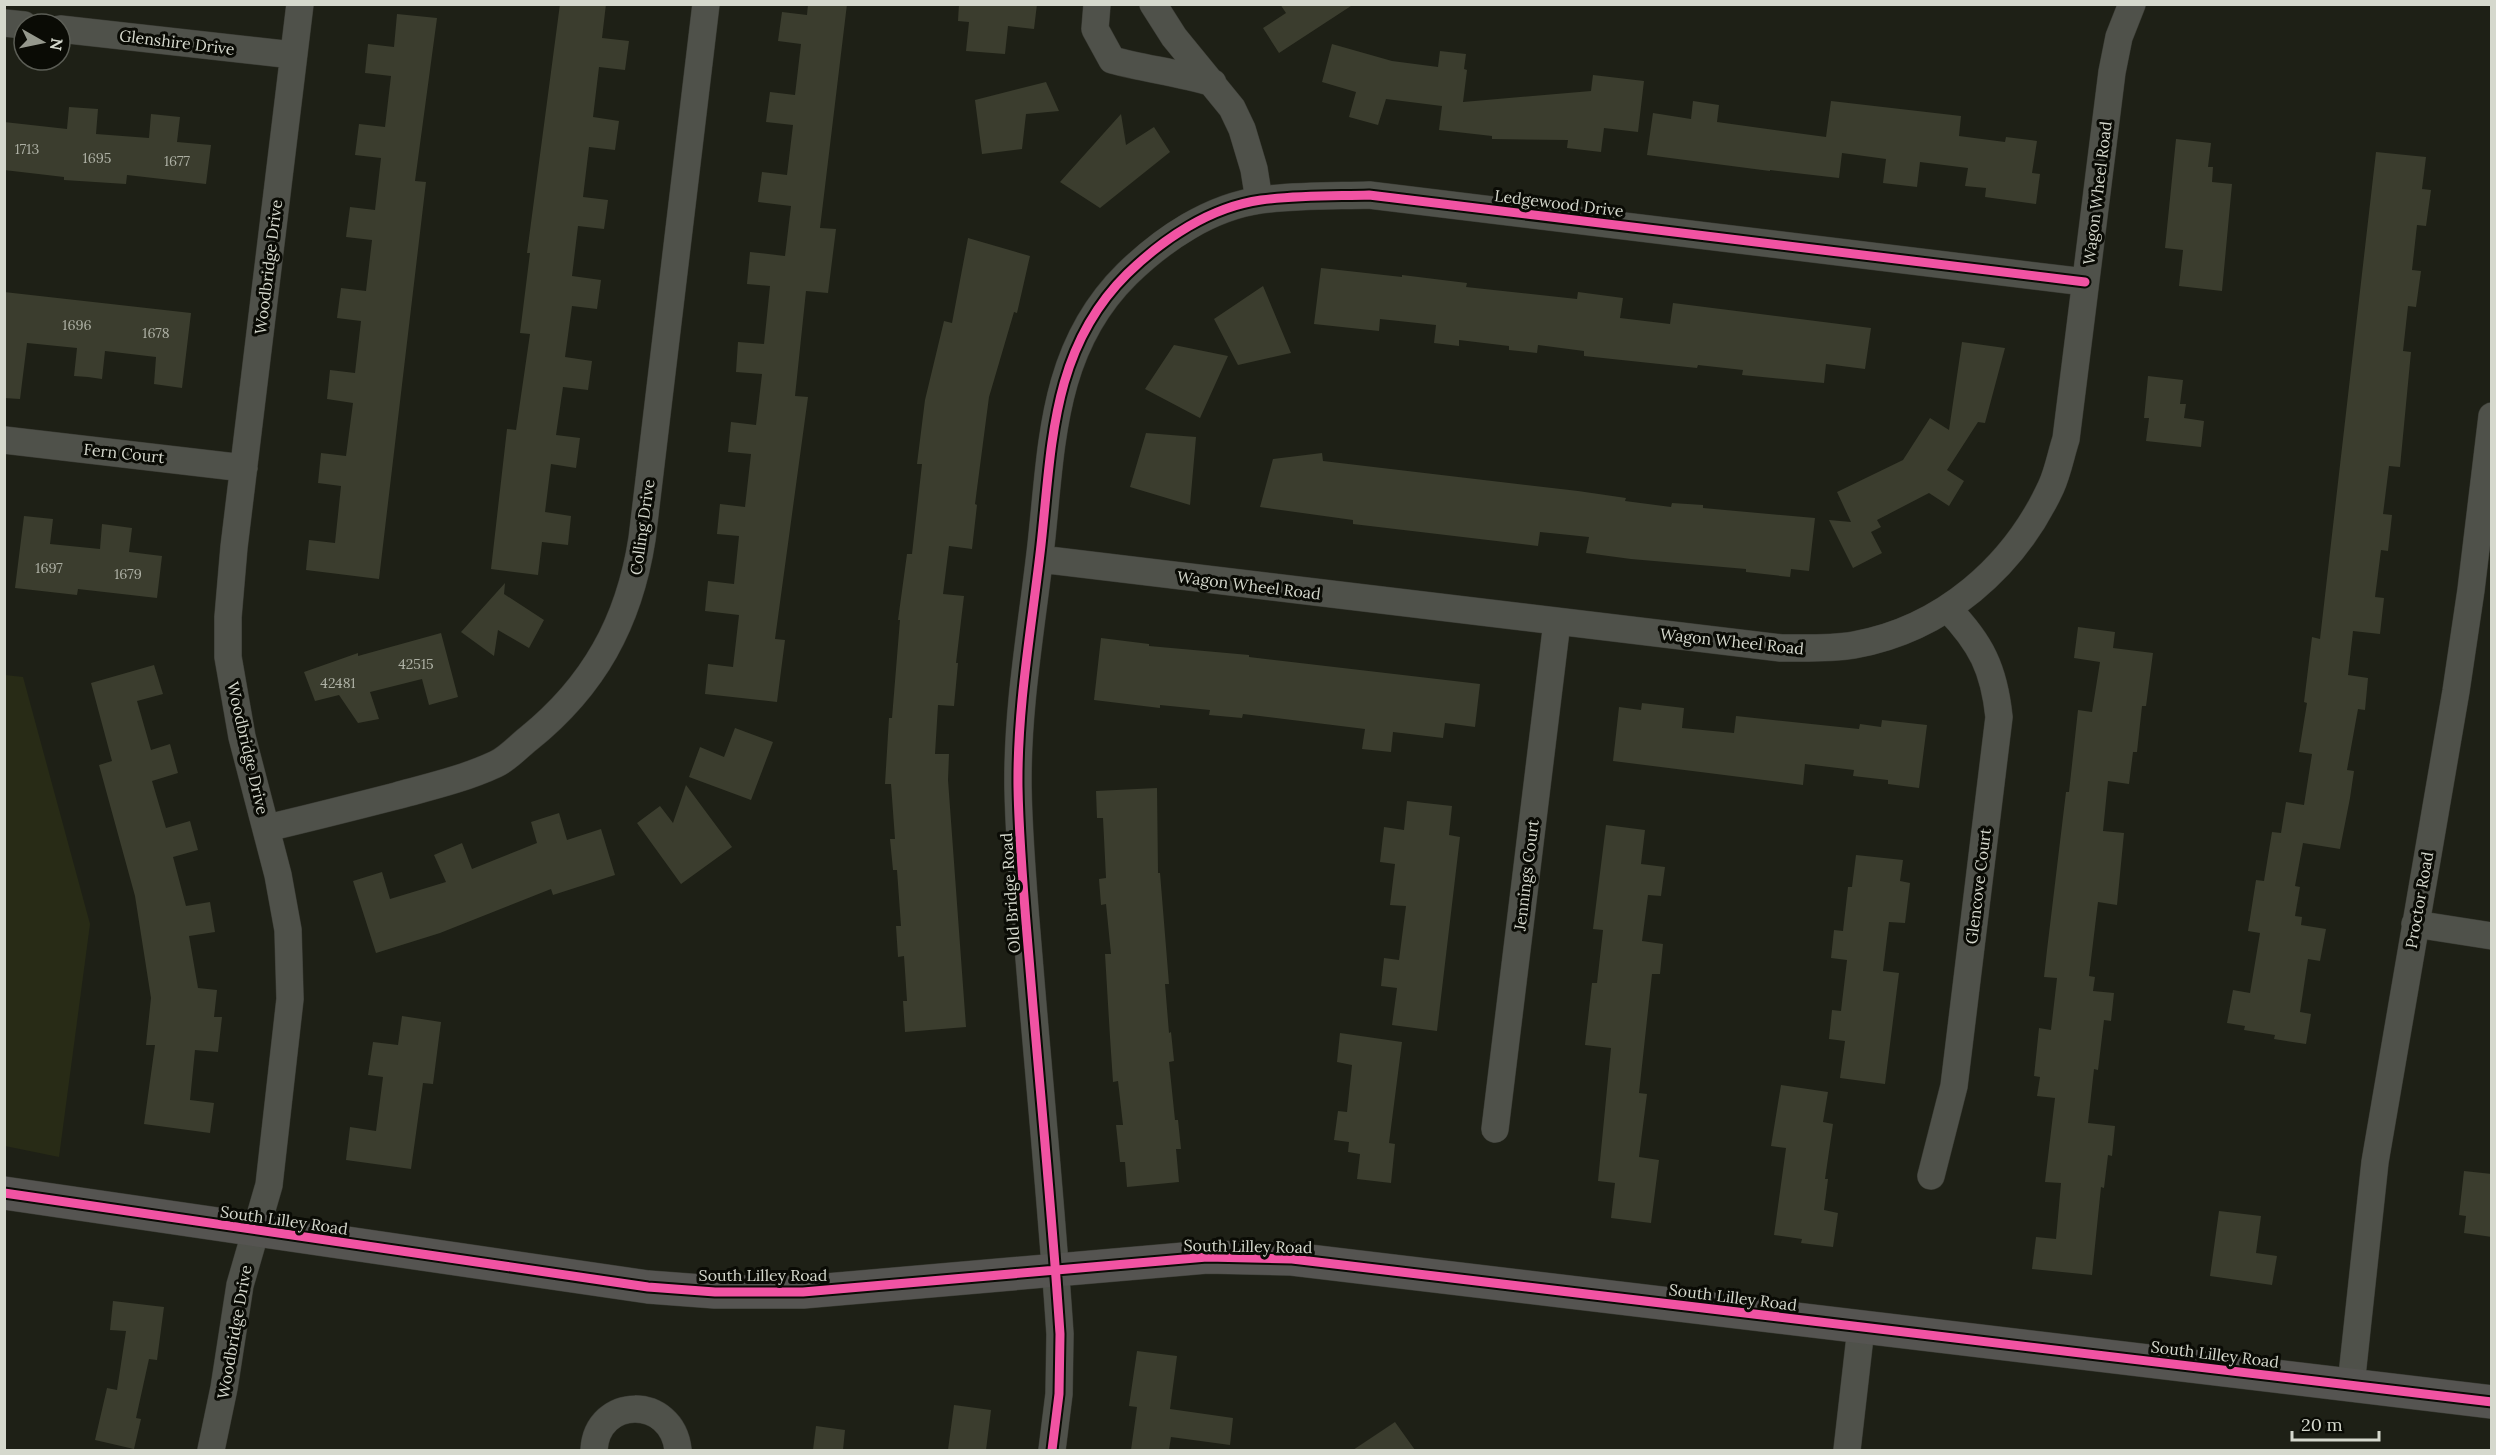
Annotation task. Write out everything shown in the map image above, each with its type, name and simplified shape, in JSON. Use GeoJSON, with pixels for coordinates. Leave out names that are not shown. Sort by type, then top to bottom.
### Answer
{"type":"FeatureCollection","features":[{"type":"Feature","properties":{"kind":"street","name":"Woodbridge Drive"},"geometry":{"type":"LineString","coordinates":[[211,1450],[224,1388],[240,1286],[269,1185],[290,999],[288,930],[267,828],[242,737],[228,657],[231,576],[300,4]]}},
{"type":"Feature","properties":{"kind":"street","name":"Colling Drive"},"geometry":{"type":"LineString","coordinates":[[267,828],[454,780],[498,763],[545,725],[566,704],[587,680],[611,641],[631,593],[642,538],[706,4]]}},
{"type":"Feature","properties":{"kind":"street"},"geometry":{"type":"LineString","coordinates":[[1097,4],[1095,29],[1112,60],[1137,67],[1181,73],[1214,83]]}},
{"type":"Feature","properties":{"kind":"street"},"geometry":{"type":"LineString","coordinates":[[1154,4],[1174,37],[1214,83],[1232,108],[1242,129],[1254,169],[1259,200]]}},
{"type":"Feature","properties":{"kind":"street","name":"Wagon Wheel Road"},"geometry":{"type":"LineString","coordinates":[[1040,559],[1781,648],[1817,649],[1855,645],[1915,626],[1948,609],[1980,585],[2007,558],[2030,527],[2052,485],[2066,439],[2112,72],[2119,37],[2132,4]]}},
{"type":"Feature","properties":{"kind":"street","name":"Glenshire Drive"},"geometry":{"type":"LineString","coordinates":[[72,30],[293,55]]}},
{"type":"Feature","properties":{"kind":"street","name":"Ledgewood Drive"},"geometry":{"type":"LineString","coordinates":[[1082,338],[1091,321],[1120,282],[1163,243],[1187,227],[1231,207],[1259,200],[1369,195],[2085,282]]}},
{"type":"Feature","properties":{"kind":"street","name":"Old Bridge Road"},"geometry":{"type":"LineString","coordinates":[[1052,1450],[1059,1394],[1060,1334],[1018,789],[1024,681],[1058,402],[1073,356],[1082,338]]}},
{"type":"Feature","properties":{"kind":"street","name":"Proctor Road"},"geometry":{"type":"LineString","coordinates":[[2351,1385],[2375,1162],[2457,680],[2492,416]]}},
{"type":"Feature","properties":{"kind":"street","name":"Fern Court"},"geometry":{"type":"LineString","coordinates":[[4,440],[244,468]]}},
{"type":"Feature","properties":{"kind":"street","name":"Glencove Court"},"geometry":{"type":"LineString","coordinates":[[1931,1176],[1954,1086],[1999,717],[1996,689],[1984,656],[1970,632],[1948,609]]}},
{"type":"Feature","properties":{"kind":"street","name":"Jennings Court"},"geometry":{"type":"LineString","coordinates":[[1495,1129],[1557,622]]}},
{"type":"Feature","properties":{"kind":"street"},"geometry":{"type":"LineString","coordinates":[[2415,924],[2492,936]]}},
{"type":"Feature","properties":{"kind":"street","name":"South Lilley Road"},"geometry":{"type":"LineString","coordinates":[[4,1193],[648,1287],[716,1292],[803,1292],[1207,1257],[1292,1259],[2492,1402]]}},
{"type":"Feature","properties":{"kind":"street"},"geometry":{"type":"LineString","coordinates":[[1847,1450],[1861,1328]]}},
{"type":"Feature","properties":{"kind":"street"},"geometry":{"type":"LineString","coordinates":[[594,1450],[598,1432],[609,1418],[623,1410],[640,1408],[656,1413],[669,1424],[677,1438],[678,1450]]}},
{"type":"Feature","properties":{"kind":"shaded area"},"geometry":{"type":"Polygon","coordinates":[[[5,675],[23,677],[90,924],[59,1157],[5,1146],[5,675]]]}},
{"type":"Feature","properties":{"kind":"building"},"geometry":{"type":"Polygon","coordinates":[[[560,4],[606,4],[602,38],[629,41],[625,70],[599,67],[593,117],[619,121],[615,150],[589,147],[583,197],[608,200],[604,229],[578,226],[572,276],[601,280],[597,309],[572,306],[565,357],[592,361],[588,390],[563,387],[556,435],[580,438],[576,468],[551,464],[545,512],[571,516],[568,545],[542,542],[538,575],[491,569],[507,429],[516,430],[530,334],[520,333],[530,253],[527,253],[560,4]]]}},
{"type":"Feature","properties":{"kind":"building"},"geometry":{"type":"Polygon","coordinates":[[[808,4],[847,4],[820,228],[836,229],[828,293],[806,291],[795,396],[808,397],[775,639],[785,640],[777,702],[705,694],[708,664],[733,667],[739,615],[705,611],[708,581],[734,584],[739,536],[717,534],[720,504],[745,507],[751,454],[728,452],[731,422],[756,425],[762,374],[736,372],[738,342],[764,344],[770,286],[747,284],[750,252],[785,256],[791,206],[758,202],[762,172],[787,175],[793,125],[766,122],[770,92],[795,95],[801,44],[778,41],[782,12],[807,15],[808,4]]]}},
{"type":"Feature","properties":{"kind":"building"},"geometry":{"type":"Polygon","coordinates":[[[959,4],[1037,4],[1034,29],[1008,26],[1005,54],[966,51],[969,22],[958,21],[959,4]]]}},
{"type":"Feature","properties":{"kind":"building"},"geometry":{"type":"Polygon","coordinates":[[[1280,4],[1354,4],[1279,53],[1263,28],[1286,13],[1280,4]]]}},
{"type":"Feature","properties":{"kind":"building"},"geometry":{"type":"Polygon","coordinates":[[[397,14],[437,18],[415,181],[426,182],[379,579],[306,570],[309,540],[335,543],[341,486],[318,483],[321,453],[346,456],[353,403],[327,399],[330,370],[355,373],[361,321],[337,318],[341,288],[366,291],[372,240],[346,237],[350,207],[375,210],[381,158],[355,155],[359,124],[385,127],[391,76],[365,73],[368,44],[394,47],[397,14]]]}},
{"type":"Feature","properties":{"kind":"building"},"geometry":{"type":"Polygon","coordinates":[[[1332,44],[1392,61],[1438,67],[1440,51],[1466,54],[1464,69],[1467,70],[1463,102],[1591,91],[1593,75],[1644,81],[1638,132],[1604,128],[1601,152],[1567,148],[1568,140],[1492,139],[1492,136],[1439,130],[1442,106],[1386,99],[1378,125],[1349,117],[1356,92],[1322,82],[1332,44]]]}},
{"type":"Feature","properties":{"kind":"building"},"geometry":{"type":"Polygon","coordinates":[[[1046,82],[1059,111],[1026,114],[1022,149],[982,154],[975,100],[1046,82]]]}},
{"type":"Feature","properties":{"kind":"building"},"geometry":{"type":"Polygon","coordinates":[[[1693,101],[1719,105],[1717,122],[1826,137],[1831,101],[1961,116],[1959,136],[2005,142],[2006,137],[2037,141],[2032,173],[2040,174],[2036,204],[1985,197],[1986,188],[1965,186],[1968,168],[1920,162],[1917,187],[1883,183],[1886,159],[1842,153],[1839,178],[1647,155],[1653,113],[1691,119],[1693,101]]]}},
{"type":"Feature","properties":{"kind":"building"},"geometry":{"type":"Polygon","coordinates":[[[69,107],[98,109],[96,134],[149,138],[151,114],[180,117],[177,142],[211,145],[206,184],[127,175],[126,184],[64,180],[64,177],[4,170],[4,122],[67,129],[69,107]]]}},
{"type":"Feature","properties":{"kind":"building"},"geometry":{"type":"Polygon","coordinates":[[[1121,114],[1126,145],[1154,127],[1170,152],[1100,208],[1060,182],[1121,114]]]}},
{"type":"Feature","properties":{"kind":"building"},"geometry":{"type":"Polygon","coordinates":[[[2176,139],[2211,143],[2208,167],[2213,167],[2212,182],[2232,184],[2222,291],[2179,286],[2183,250],[2165,248],[2176,139]]]}},
{"type":"Feature","properties":{"kind":"building"},"geometry":{"type":"Polygon","coordinates":[[[2376,152],[2426,157],[2422,189],[2431,190],[2426,226],[2417,225],[2412,270],[2421,271],[2416,307],[2408,306],[2403,351],[2411,352],[2400,467],[2389,466],[2383,514],[2392,515],[2388,551],[2381,550],[2375,597],[2384,598],[2380,634],[2353,631],[2348,675],[2368,678],[2365,710],[2358,709],[2347,770],[2354,771],[2350,798],[2340,849],[2303,843],[2295,886],[2300,887],[2295,916],[2302,917],[2301,925],[2326,929],[2320,961],[2308,959],[2300,1012],[2311,1014],[2306,1044],[2274,1039],[2275,1035],[2244,1030],[2245,1026],[2227,1023],[2233,990],[2250,993],[2260,933],[2248,931],[2256,880],[2264,881],[2272,832],[2281,833],[2286,802],[2304,805],[2312,754],[2299,752],[2307,703],[2304,702],[2312,637],[2320,639],[2376,152]]]}},
{"type":"Feature","properties":{"kind":"building"},"geometry":{"type":"Polygon","coordinates":[[[968,238],[1030,256],[1017,313],[1014,312],[989,397],[975,504],[977,505],[972,549],[949,546],[943,594],[964,596],[956,663],[958,663],[954,706],[938,705],[935,754],[949,754],[948,780],[966,1027],[905,1032],[903,1001],[907,1001],[904,956],[898,957],[896,926],[901,926],[897,870],[893,870],[890,839],[895,839],[891,784],[885,784],[889,718],[892,718],[900,620],[898,620],[907,554],[912,554],[922,464],[917,464],[925,400],[944,321],[952,323],[968,238]]]}},
{"type":"Feature","properties":{"kind":"building"},"geometry":{"type":"Polygon","coordinates":[[[1321,268],[1402,277],[1402,275],[1467,283],[1466,287],[1577,299],[1578,292],[1623,298],[1620,318],[1670,324],[1673,303],[1871,328],[1865,369],[1826,364],[1824,383],[1742,375],[1743,370],[1698,365],[1697,368],[1584,356],[1584,351],[1538,345],[1537,353],[1509,350],[1509,346],[1459,340],[1459,346],[1434,343],[1436,325],[1380,319],[1379,331],[1314,324],[1321,268]]]}},
{"type":"Feature","properties":{"kind":"building"},"geometry":{"type":"Polygon","coordinates":[[[1263,286],[1291,353],[1238,365],[1214,319],[1263,286]]]}},
{"type":"Feature","properties":{"kind":"building"},"geometry":{"type":"Polygon","coordinates":[[[4,292],[191,313],[182,388],[154,384],[156,357],[105,351],[102,379],[74,376],[77,348],[27,343],[20,399],[4,398],[4,292]]]}},
{"type":"Feature","properties":{"kind":"building"},"geometry":{"type":"Polygon","coordinates":[[[1962,342],[2005,348],[1985,423],[1978,422],[1947,470],[1964,481],[1949,506],[1929,493],[1877,520],[1881,527],[1871,532],[1882,553],[1853,568],[1829,520],[1851,522],[1837,492],[1903,460],[1930,418],[1949,430],[1962,342]]]}},
{"type":"Feature","properties":{"kind":"building"},"geometry":{"type":"Polygon","coordinates":[[[1174,345],[1228,356],[1200,418],[1145,389],[1174,345]]]}},
{"type":"Feature","properties":{"kind":"building"},"geometry":{"type":"Polygon","coordinates":[[[2148,376],[2183,380],[2180,404],[2186,404],[2184,418],[2204,421],[2201,447],[2146,441],[2149,418],[2144,418],[2148,376]]]}},
{"type":"Feature","properties":{"kind":"building"},"geometry":{"type":"Polygon","coordinates":[[[1146,433],[1196,437],[1190,505],[1130,487],[1146,433]]]}},
{"type":"Feature","properties":{"kind":"building"},"geometry":{"type":"Polygon","coordinates":[[[1322,453],[1323,461],[1578,491],[1626,498],[1625,501],[1671,507],[1672,503],[1703,505],[1703,508],[1815,518],[1809,571],[1791,569],[1790,577],[1746,572],[1746,569],[1631,559],[1586,553],[1589,537],[1540,532],[1538,546],[1353,524],[1353,520],[1260,507],[1273,459],[1322,453]]]}},
{"type":"Feature","properties":{"kind":"building"},"geometry":{"type":"Polygon","coordinates":[[[24,516],[53,519],[50,544],[100,549],[102,524],[132,528],[129,552],[162,556],[157,598],[78,589],[77,595],[15,588],[24,516]]]}},
{"type":"Feature","properties":{"kind":"building"},"geometry":{"type":"Polygon","coordinates":[[[505,583],[504,594],[544,620],[529,648],[498,630],[494,656],[461,632],[505,583]]]}},
{"type":"Feature","properties":{"kind":"building"},"geometry":{"type":"Polygon","coordinates":[[[2078,627],[2115,632],[2113,648],[2153,653],[2146,706],[2142,706],[2137,752],[2133,752],[2129,784],[2108,781],[2103,831],[2124,833],[2117,905],[2098,902],[2089,976],[2095,977],[2093,991],[2114,993],[2111,1021],[2104,1020],[2098,1070],[2094,1069],[2088,1123],[2115,1126],[2112,1156],[2108,1155],[2104,1188],[2101,1187],[2092,1275],[2032,1269],[2036,1237],[2056,1239],[2061,1183],[2045,1182],[2055,1098],[2037,1096],[2040,1077],[2034,1076],[2039,1028],[2051,1030],[2057,978],[2044,977],[2047,950],[2078,710],[2092,712],[2100,662],[2074,658],[2078,627]]]}},
{"type":"Feature","properties":{"kind":"building"},"geometry":{"type":"Polygon","coordinates":[[[441,633],[458,697],[429,705],[422,679],[370,692],[379,719],[358,723],[339,695],[315,701],[304,672],[358,653],[358,656],[441,633]]]}},
{"type":"Feature","properties":{"kind":"building"},"geometry":{"type":"Polygon","coordinates":[[[1101,638],[1149,644],[1149,646],[1249,655],[1249,657],[1480,684],[1475,727],[1445,723],[1443,738],[1393,732],[1391,752],[1362,749],[1365,729],[1243,714],[1242,718],[1209,715],[1210,710],[1160,705],[1160,708],[1094,700],[1101,638]]]}},
{"type":"Feature","properties":{"kind":"building"},"geometry":{"type":"Polygon","coordinates":[[[154,665],[163,694],[137,701],[151,750],[170,744],[178,773],[152,781],[166,828],[190,821],[198,850],[173,857],[186,906],[210,902],[215,932],[189,936],[198,988],[217,990],[214,1017],[222,1017],[218,1052],[195,1050],[190,1100],[214,1103],[210,1133],[144,1124],[155,1045],[146,1045],[151,998],[135,896],[99,765],[112,761],[91,683],[154,665]]]}},
{"type":"Feature","properties":{"kind":"building"},"geometry":{"type":"Polygon","coordinates":[[[1642,703],[1684,708],[1682,728],[1734,733],[1736,716],[1859,729],[1860,724],[1881,727],[1882,720],[1927,725],[1919,788],[1888,784],[1888,780],[1853,776],[1854,770],[1805,764],[1803,785],[1613,761],[1619,707],[1641,710],[1642,703]]]}},
{"type":"Feature","properties":{"kind":"building"},"geometry":{"type":"Polygon","coordinates":[[[735,728],[773,742],[751,800],[689,777],[700,747],[724,757],[735,728]]]}},
{"type":"Feature","properties":{"kind":"building"},"geometry":{"type":"Polygon","coordinates":[[[686,785],[732,847],[681,884],[637,823],[660,806],[673,823],[686,785]]]}},
{"type":"Feature","properties":{"kind":"building"},"geometry":{"type":"Polygon","coordinates":[[[1157,788],[1158,873],[1160,873],[1169,984],[1165,984],[1169,1033],[1171,1032],[1174,1061],[1169,1062],[1175,1120],[1178,1120],[1181,1149],[1176,1149],[1179,1182],[1127,1187],[1125,1162],[1120,1162],[1116,1125],[1123,1125],[1118,1081],[1113,1082],[1105,954],[1111,954],[1106,904],[1101,905],[1099,879],[1106,878],[1103,818],[1097,818],[1096,791],[1157,788]]]}},
{"type":"Feature","properties":{"kind":"building"},"geometry":{"type":"Polygon","coordinates":[[[1407,801],[1452,806],[1449,835],[1460,837],[1437,1031],[1392,1025],[1397,988],[1381,986],[1384,958],[1399,960],[1406,906],[1390,905],[1395,864],[1380,862],[1384,827],[1404,830],[1407,801]]]}},
{"type":"Feature","properties":{"kind":"building"},"geometry":{"type":"Polygon","coordinates":[[[559,813],[567,840],[601,829],[615,875],[553,895],[551,889],[440,933],[376,953],[353,881],[382,872],[390,899],[446,882],[434,855],[462,843],[472,869],[537,843],[531,822],[559,813]]]}},
{"type":"Feature","properties":{"kind":"building"},"geometry":{"type":"Polygon","coordinates":[[[1606,825],[1645,830],[1641,864],[1665,867],[1661,896],[1648,895],[1642,941],[1663,944],[1660,974],[1652,974],[1639,1093],[1647,1094],[1639,1157],[1659,1160],[1651,1223],[1611,1218],[1615,1183],[1598,1181],[1611,1048],[1585,1045],[1592,983],[1597,983],[1603,930],[1593,929],[1606,825]]]}},
{"type":"Feature","properties":{"kind":"building"},"geometry":{"type":"Polygon","coordinates":[[[1856,855],[1903,860],[1900,881],[1910,883],[1905,923],[1889,922],[1883,971],[1899,973],[1885,1084],[1840,1078],[1845,1041],[1829,1039],[1832,1010],[1841,1011],[1847,960],[1831,958],[1834,930],[1843,931],[1848,887],[1852,887],[1856,855]]]}},
{"type":"Feature","properties":{"kind":"building"},"geometry":{"type":"Polygon","coordinates":[[[402,1016],[441,1022],[433,1084],[423,1083],[411,1169],[346,1160],[350,1127],[376,1131],[383,1077],[368,1075],[373,1042],[398,1045],[402,1016]]]}},
{"type":"Feature","properties":{"kind":"building"},"geometry":{"type":"Polygon","coordinates":[[[1340,1033],[1402,1042],[1389,1143],[1395,1144],[1391,1183],[1357,1179],[1360,1154],[1348,1152],[1349,1142],[1334,1140],[1338,1111],[1347,1112],[1352,1065],[1337,1062],[1340,1033]]]}},
{"type":"Feature","properties":{"kind":"building"},"geometry":{"type":"Polygon","coordinates":[[[1781,1085],[1828,1092],[1823,1122],[1833,1124],[1825,1179],[1828,1179],[1824,1210],[1838,1213],[1833,1247],[1801,1243],[1802,1239],[1774,1235],[1786,1148],[1771,1146],[1781,1085]]]}},
{"type":"Feature","properties":{"kind":"building"},"geometry":{"type":"Polygon","coordinates":[[[2464,1171],[2492,1174],[2492,1237],[2464,1233],[2466,1216],[2459,1215],[2464,1171]]]}},
{"type":"Feature","properties":{"kind":"building"},"geometry":{"type":"Polygon","coordinates":[[[2219,1211],[2261,1216],[2256,1253],[2277,1256],[2272,1285],[2210,1276],[2219,1211]]]}},
{"type":"Feature","properties":{"kind":"building"},"geometry":{"type":"Polygon","coordinates":[[[113,1301],[164,1307],[157,1360],[149,1359],[136,1418],[141,1419],[134,1449],[95,1440],[107,1388],[117,1390],[126,1331],[110,1330],[113,1301]]]}},
{"type":"Feature","properties":{"kind":"building"},"geometry":{"type":"Polygon","coordinates":[[[1137,1351],[1177,1356],[1170,1409],[1233,1418],[1230,1445],[1171,1437],[1169,1450],[1131,1450],[1137,1407],[1129,1406],[1137,1351]]]}},
{"type":"Feature","properties":{"kind":"building"},"geometry":{"type":"Polygon","coordinates":[[[954,1405],[991,1410],[986,1450],[948,1450],[954,1405]]]}},
{"type":"Feature","properties":{"kind":"building"},"geometry":{"type":"Polygon","coordinates":[[[1395,1422],[1415,1450],[1353,1450],[1395,1422]]]}},
{"type":"Feature","properties":{"kind":"building"},"geometry":{"type":"Polygon","coordinates":[[[816,1426],[845,1430],[843,1450],[813,1450],[816,1426]]]}},
{"type":"Feature","properties":{"kind":"cycle path"},"geometry":{"type":"LineString","coordinates":[[1052,1450],[1059,1394],[1060,1334],[1021,856],[1018,757],[1048,471],[1060,400],[1069,367],[1083,334],[1102,303],[1127,274],[1188,226],[1242,204],[1302,196],[1369,195],[2085,282]]}},
{"type":"Feature","properties":{"kind":"cycle path"},"geometry":{"type":"LineString","coordinates":[[4,1193],[648,1287],[715,1292],[803,1292],[1207,1257],[1292,1259],[2492,1402]]}}]}
